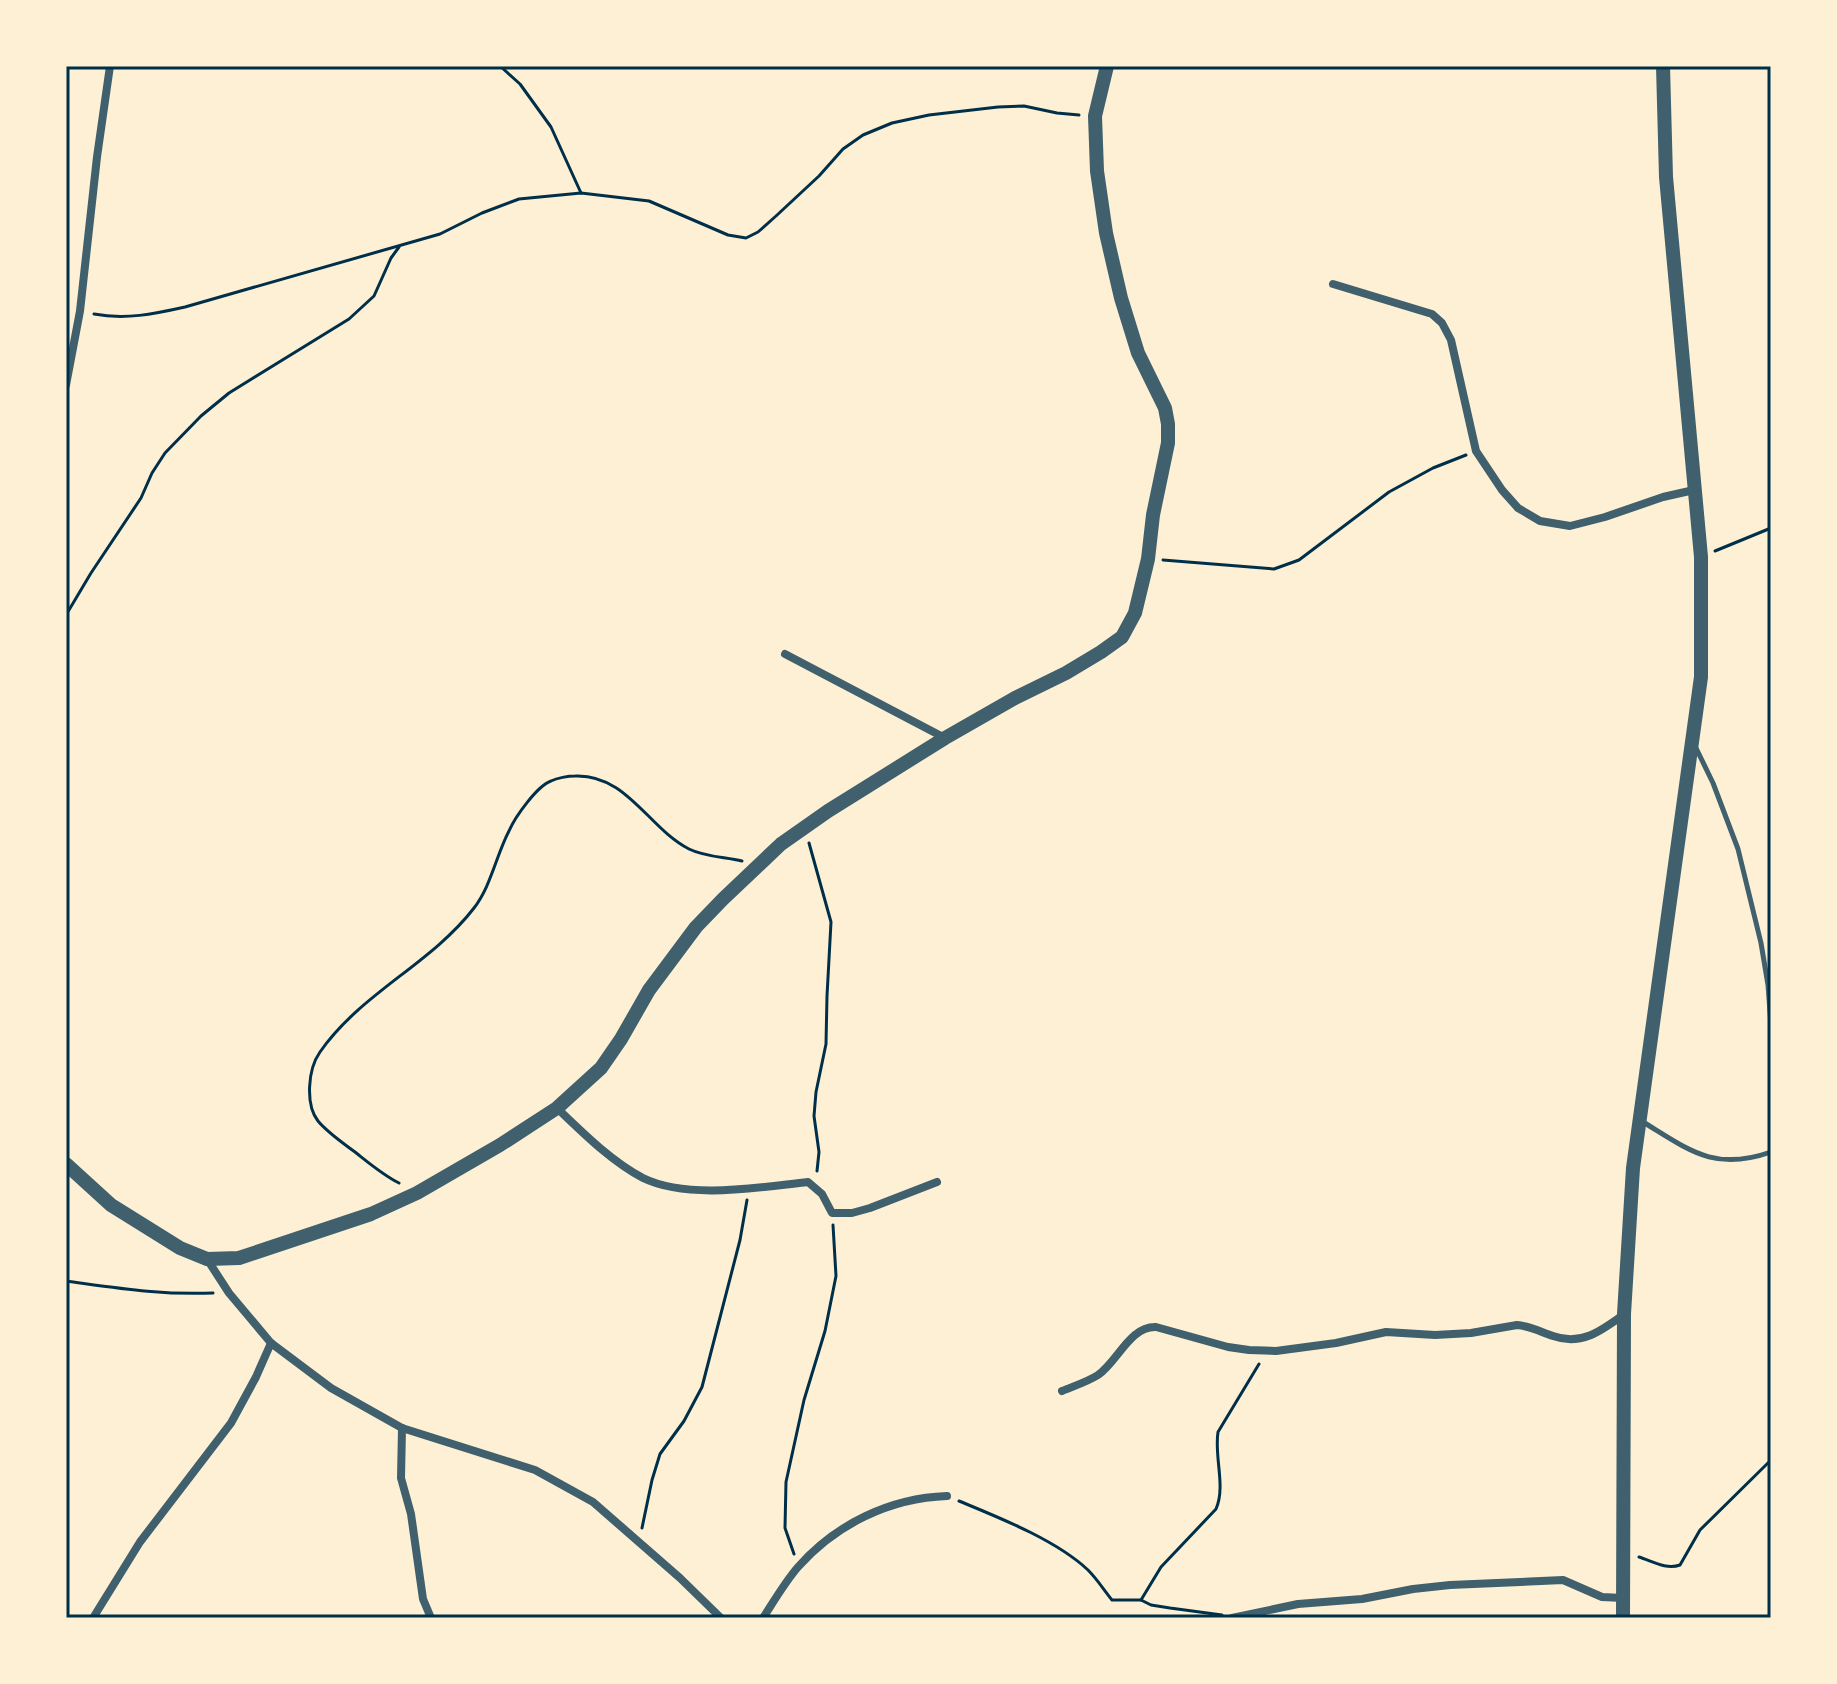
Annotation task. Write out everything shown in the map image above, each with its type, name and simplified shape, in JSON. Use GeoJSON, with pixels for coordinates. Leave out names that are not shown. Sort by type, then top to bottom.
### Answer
{"type":"FeatureCollection","features":[{"type":"Feature","properties":{"kind":"street"},"geometry":{"type":"LineString","coordinates":[[66,385],[80,311],[110,66]]}},
{"type":"Feature","properties":{"kind":"street"},"geometry":{"type":"LineString","coordinates":[[66,1164],[111,1205],[180,1248],[207,1259],[239,1258],[371,1214],[417,1193],[557,1108],[601,1068],[649,990],[696,927],[781,844],[945,738],[1066,673],[1122,637],[1135,613],[1148,559],[1153,515],[1168,443],[1168,424],[1165,408],[1138,353],[1106,233],[1097,171],[1095,116],[1107,66]]}},
{"type":"Feature","properties":{"kind":"street"},"geometry":{"type":"LineString","coordinates":[[1623,1618],[1624,1314],[1633,1168],[1701,677],[1701,557],[1666,177],[1663,66]]}},
{"type":"Feature","properties":{"kind":"street"},"geometry":{"type":"LineString","coordinates":[[1333,284],[1432,314],[1442,323],[1451,340],[1476,451],[1518,508],[1540,521],[1570,526],[1694,490]]}},
{"type":"Feature","properties":{"kind":"street"},"geometry":{"type":"LineString","coordinates":[[785,654],[945,738]]}},
{"type":"Feature","properties":{"kind":"street"},"geometry":{"type":"LineString","coordinates":[[557,1108],[587,1137],[645,1179],[670,1186],[722,1192],[808,1182],[822,1194],[832,1213],[852,1213],[937,1182]]}},
{"type":"Feature","properties":{"kind":"street"},"geometry":{"type":"LineString","coordinates":[[207,1259],[229,1293],[271,1343],[331,1388],[402,1428],[535,1470],[593,1502],[721,1618]]}},
{"type":"Feature","properties":{"kind":"street"},"geometry":{"type":"LineString","coordinates":[[1062,1391],[1098,1375],[1139,1331],[1149,1327],[1228,1347],[1267,1351],[1303,1348],[1386,1332],[1459,1334],[1517,1325],[1571,1340],[1602,1331],[1624,1314]]}},
{"type":"Feature","properties":{"kind":"street"},"geometry":{"type":"LineString","coordinates":[[93,1618],[140,1542],[231,1423],[271,1343]]}},
{"type":"Feature","properties":{"kind":"street"},"geometry":{"type":"LineString","coordinates":[[402,1428],[401,1478],[411,1514],[423,1599],[431,1618]]}},
{"type":"Feature","properties":{"kind":"street"},"geometry":{"type":"LineString","coordinates":[[763,1618],[798,1567],[849,1524],[879,1510],[912,1500],[947,1496]]}},
{"type":"Feature","properties":{"kind":"street"},"geometry":{"type":"LineString","coordinates":[[1233,1618],[1298,1604],[1362,1599],[1450,1585],[1563,1580],[1602,1597],[1623,1598]]}},
{"type":"Feature","properties":{"kind":"lane"},"geometry":{"type":"LineString","coordinates":[[1693,740],[1738,849],[1761,943],[1771,1025]]}},
{"type":"Feature","properties":{"kind":"lane"},"geometry":{"type":"LineString","coordinates":[[1640,1120],[1705,1157],[1749,1159],[1771,1152]]}},
{"type":"Feature","properties":{"kind":"path"},"geometry":{"type":"LineString","coordinates":[[500,66],[520,84],[551,127],[581,193]]}},
{"type":"Feature","properties":{"kind":"path"},"geometry":{"type":"LineString","coordinates":[[80,311],[106,316],[143,316],[185,307],[440,234],[519,199],[581,193],[649,201],[728,235],[746,238],[776,216],[843,149],[863,135],[892,123],[929,115],[1024,106],[1095,116]]}},
{"type":"Feature","properties":{"kind":"path"},"geometry":{"type":"LineString","coordinates":[[66,615],[141,498],[165,453],[229,393],[349,319],[374,296],[391,258],[400,246]]}},
{"type":"Feature","properties":{"kind":"path"},"geometry":{"type":"LineString","coordinates":[[1148,559],[1274,569],[1287,566],[1389,492],[1433,468],[1476,451]]}},
{"type":"Feature","properties":{"kind":"path"},"geometry":{"type":"LineString","coordinates":[[1701,557],[1771,528]]}},
{"type":"Feature","properties":{"kind":"path"},"geometry":{"type":"LineString","coordinates":[[417,1193],[376,1168],[317,1120],[310,1094],[310,1079],[317,1055],[352,1015],[450,935],[476,906],[509,829],[549,781],[576,776],[607,782],[637,803],[663,830],[689,849],[757,867]]}},
{"type":"Feature","properties":{"kind":"path"},"geometry":{"type":"LineString","coordinates":[[805,827],[831,922],[826,1044],[814,1116],[819,1152],[817,1175],[808,1182]]}},
{"type":"Feature","properties":{"kind":"path"},"geometry":{"type":"LineString","coordinates":[[639,1543],[660,1454],[684,1421],[702,1387],[740,1240],[749,1188]]}},
{"type":"Feature","properties":{"kind":"path"},"geometry":{"type":"LineString","coordinates":[[798,1567],[785,1528],[786,1482],[836,1276],[832,1213]]}},
{"type":"Feature","properties":{"kind":"path"},"geometry":{"type":"LineString","coordinates":[[66,1281],[132,1291],[229,1293]]}},
{"type":"Feature","properties":{"kind":"path"},"geometry":{"type":"LineString","coordinates":[[1141,1600],[1161,1567],[1216,1509],[1220,1491],[1218,1432],[1267,1351]]}},
{"type":"Feature","properties":{"kind":"path"},"geometry":{"type":"LineString","coordinates":[[1624,1552],[1665,1566],[1680,1565],[1700,1530],[1771,1460]]}},
{"type":"Feature","properties":{"kind":"path"},"geometry":{"type":"LineString","coordinates":[[947,1496],[1002,1519],[1059,1549],[1085,1568],[1112,1600],[1141,1600],[1151,1605],[1233,1618]]}}]}
